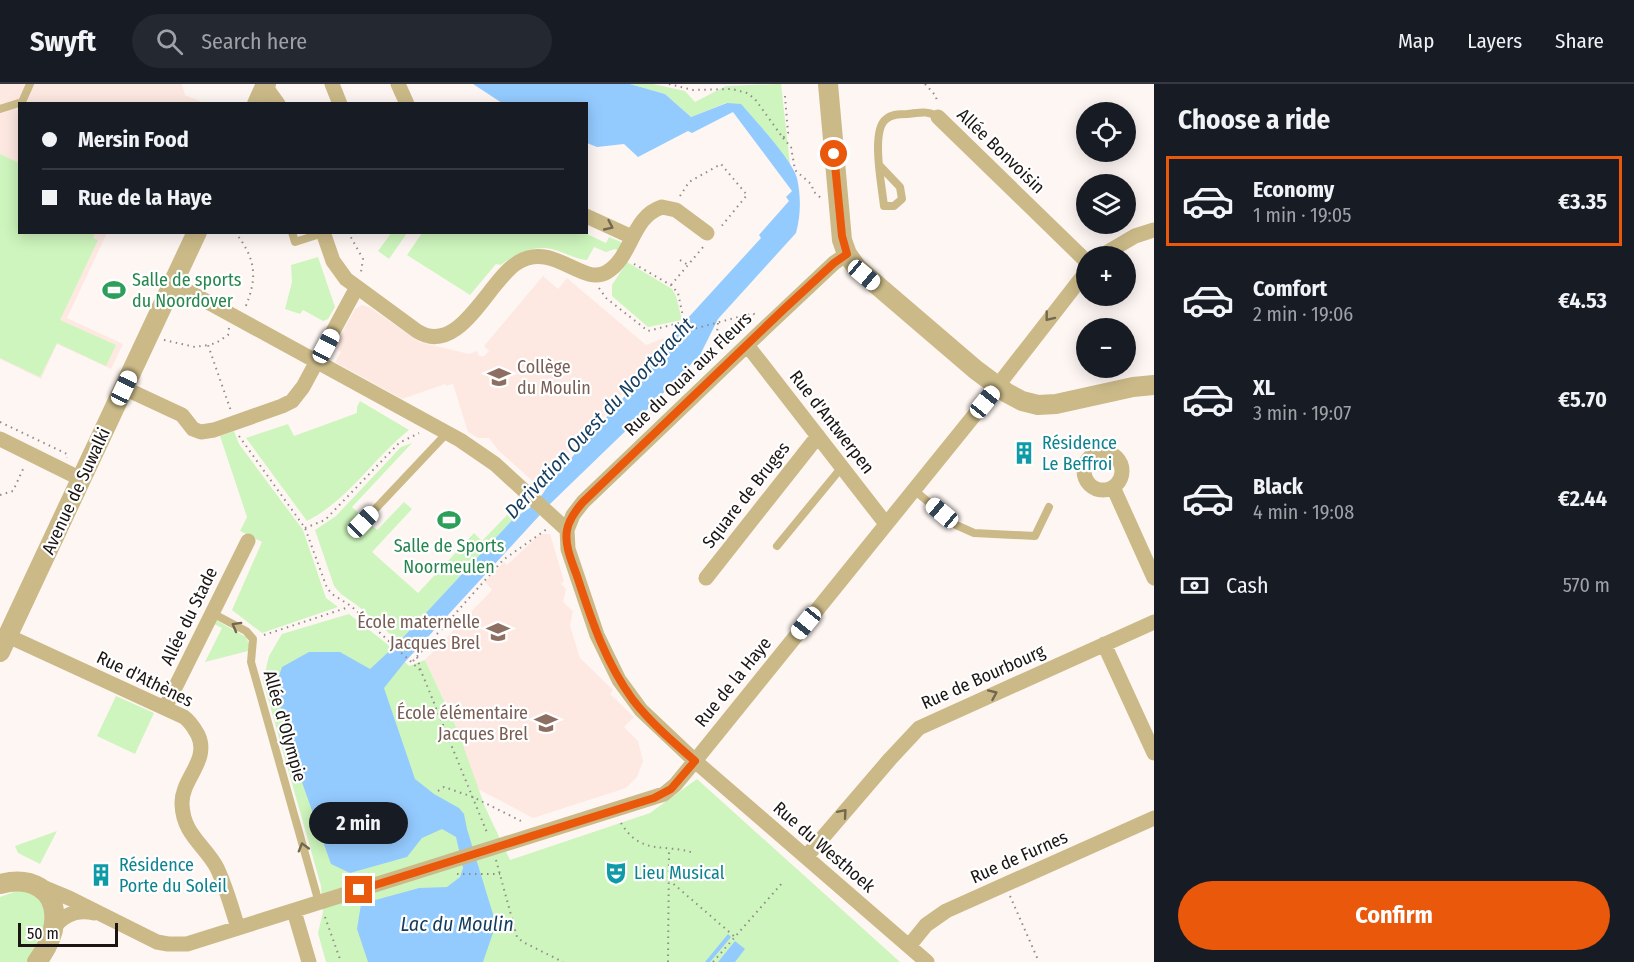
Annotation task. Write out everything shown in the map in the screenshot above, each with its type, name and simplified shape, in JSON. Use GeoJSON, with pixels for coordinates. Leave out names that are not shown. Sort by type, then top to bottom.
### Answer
{"type":"FeatureCollection","features":[{"type":"Feature","properties":{"kind":"street"},"geometry":{"type":"LineString","coordinates":[[332,84],[339,102]]}},
{"type":"Feature","properties":{"kind":"street"},"geometry":{"type":"LineString","coordinates":[[398,84],[406,102]]}},
{"type":"Feature","properties":{"kind":"street"},"geometry":{"type":"LineString","coordinates":[[828,84],[842,236],[847,254],[864,275],[997,386],[1022,401],[1046,405],[1133,387],[1154,385]]}},
{"type":"Feature","properties":{"kind":"street"},"geometry":{"type":"LineString","coordinates":[[263,91],[276,102]]}},
{"type":"Feature","properties":{"kind":"street","name":"Allée Bonvoisin"},"geometry":{"type":"LineString","coordinates":[[938,117],[1076,251]]}},
{"type":"Feature","properties":{"kind":"street"},"geometry":{"type":"LineString","coordinates":[[323,234],[336,266],[346,279],[359,283],[417,331],[434,337],[461,326],[509,269],[525,259],[538,256],[552,258],[597,274],[614,267],[647,214],[662,207],[671,208],[711,235]]}},
{"type":"Feature","properties":{"kind":"street"},"geometry":{"type":"LineString","coordinates":[[588,217],[632,237]]}},
{"type":"Feature","properties":{"kind":"street"},"geometry":{"type":"LineString","coordinates":[[1118,246],[1135,236],[1154,230]]}},
{"type":"Feature","properties":{"kind":"street","name":"Avenue de Suwalki"},"geometry":{"type":"LineString","coordinates":[[4,644],[196,234]]}},
{"type":"Feature","properties":{"kind":"street","name":"Rue du Quai aux Fleurs"},"geometry":{"type":"LineString","coordinates":[[559,524],[573,515],[583,502],[727,364],[834,263],[847,254]]}},
{"type":"Feature","properties":{"kind":"street"},"geometry":{"type":"LineString","coordinates":[[173,283],[429,423],[490,459],[559,524]]}},
{"type":"Feature","properties":{"kind":"street"},"geometry":{"type":"LineString","coordinates":[[124,388],[182,415],[198,432],[235,423],[289,403],[300,392],[318,362],[359,283]]}},
{"type":"Feature","properties":{"kind":"street","name":"Rue de la Haye"},"geometry":{"type":"LineString","coordinates":[[35,884],[69,898],[152,940],[168,945],[187,944],[319,903],[454,867],[489,850],[664,794],[675,785],[695,761],[914,490],[1076,284]]}},
{"type":"Feature","properties":{"kind":"street","name":"Rue d'Antwerpen"},"geometry":{"type":"LineString","coordinates":[[747,345],[886,524]]}},
{"type":"Feature","properties":{"kind":"street","name":"Square de Bruges"},"geometry":{"type":"LineString","coordinates":[[705,578],[818,436]]}},
{"type":"Feature","properties":{"kind":"street"},"geometry":{"type":"LineString","coordinates":[[0,439],[81,479]]}},
{"type":"Feature","properties":{"kind":"street"},"geometry":{"type":"LineString","coordinates":[[1113,487],[1154,578]]}},
{"type":"Feature","properties":{"kind":"street","name":"Rue du Westhoek"},"geometry":{"type":"LineString","coordinates":[[559,524],[593,626],[607,659],[641,710],[695,761],[927,962]]}},
{"type":"Feature","properties":{"kind":"street","name":"Allée du Stade"},"geometry":{"type":"LineString","coordinates":[[165,708],[248,541]]}},
{"type":"Feature","properties":{"kind":"street","name":"Rue de Bourbourg"},"geometry":{"type":"LineString","coordinates":[[806,857],[919,728],[1154,622]]}},
{"type":"Feature","properties":{"kind":"street","name":"Rue d'Athènes"},"geometry":{"type":"LineString","coordinates":[[4,644],[188,719],[201,744],[200,759],[182,799],[183,810],[192,836],[212,860],[218,872],[238,928]]}},
{"type":"Feature","properties":{"kind":"street"},"geometry":{"type":"LineString","coordinates":[[1104,644],[1154,753]]}},
{"type":"Feature","properties":{"kind":"street","name":"Rue de Furnes"},"geometry":{"type":"LineString","coordinates":[[909,946],[922,929],[936,917],[1154,818]]}},
{"type":"Feature","properties":{"kind":"street"},"geometry":{"type":"LineString","coordinates":[[3,882],[22,880],[35,884],[46,894],[51,903],[54,918],[53,929]]}},
{"type":"Feature","properties":{"kind":"street"},"geometry":{"type":"LineString","coordinates":[[294,911],[309,962]]}},
{"type":"Feature","properties":{"kind":"street"},"geometry":{"type":"LineString","coordinates":[[39,961],[53,929],[61,919],[75,912],[88,912],[103,916]]}},
{"type":"Feature","properties":{"kind":"lane"},"geometry":{"type":"LineString","coordinates":[[22,102],[30,84]]}},
{"type":"Feature","properties":{"kind":"lane"},"geometry":{"type":"LineString","coordinates":[[0,109],[18,103]]}},
{"type":"Feature","properties":{"kind":"lane","name":"Allée Bonvoisin"},"geometry":{"type":"LineString","coordinates":[[880,166],[902,190],[902,199],[894,206],[884,206],[880,166],[878,136],[880,127],[885,120],[897,114],[927,112],[938,117]]}},
{"type":"Feature","properties":{"kind":"lane"},"geometry":{"type":"LineString","coordinates":[[293,234],[295,242],[320,234]]}},
{"type":"Feature","properties":{"kind":"lane"},"geometry":{"type":"LineString","coordinates":[[363,522],[447,433]]}},
{"type":"Feature","properties":{"kind":"lane"},"geometry":{"type":"LineString","coordinates":[[777,546],[842,467]]}},
{"type":"Feature","properties":{"kind":"lane"},"geometry":{"type":"LineString","coordinates":[[914,490],[956,525],[975,533],[1035,536],[1049,507]]}},
{"type":"Feature","properties":{"kind":"lane"},"geometry":{"type":"LineString","coordinates":[[212,613],[257,638]]}},
{"type":"Feature","properties":{"kind":"lane","name":"Allée d'Olympie"},"geometry":{"type":"LineString","coordinates":[[257,638],[251,662],[319,903]]}},
{"type":"Feature","properties":{"kind":"path"},"geometry":{"type":"LineString","coordinates":[[669,84],[693,90],[732,89],[747,93],[755,99],[791,147],[795,170],[812,185],[813,191],[821,198]]}},
{"type":"Feature","properties":{"kind":"path"},"geometry":{"type":"LineString","coordinates":[[926,84],[936,96]]}},
{"type":"Feature","properties":{"kind":"path"},"geometry":{"type":"LineString","coordinates":[[783,138],[788,133],[785,96]]}},
{"type":"Feature","properties":{"kind":"path"},"geometry":{"type":"LineString","coordinates":[[671,208],[689,182],[721,165],[747,195],[671,285]]}},
{"type":"Feature","properties":{"kind":"path"},"geometry":{"type":"LineString","coordinates":[[349,234],[363,260],[359,283]]}},
{"type":"Feature","properties":{"kind":"path"},"geometry":{"type":"LineString","coordinates":[[621,256],[671,285],[678,293],[686,331],[753,314],[767,326]]}},
{"type":"Feature","properties":{"kind":"path"},"geometry":{"type":"LineString","coordinates":[[680,260],[688,265]]}},
{"type":"Feature","properties":{"kind":"path"},"geometry":{"type":"LineString","coordinates":[[597,274],[606,298],[648,331],[684,322]]}},
{"type":"Feature","properties":{"kind":"path"},"geometry":{"type":"LineString","coordinates":[[717,322],[717,333],[727,364]]}},
{"type":"Feature","properties":{"kind":"path"},"geometry":{"type":"LineString","coordinates":[[147,339],[156,341],[159,338],[195,347],[208,345]]}},
{"type":"Feature","properties":{"kind":"path"},"geometry":{"type":"LineString","coordinates":[[235,423],[240,440],[305,528],[327,588],[351,606],[421,671]]}},
{"type":"Feature","properties":{"kind":"path"},"geometry":{"type":"LineString","coordinates":[[305,528],[325,520],[399,443],[416,434],[429,423]]}},
{"type":"Feature","properties":{"kind":"path"},"geometry":{"type":"LineString","coordinates":[[0,495],[13,491],[30,454]]}},
{"type":"Feature","properties":{"kind":"path"},"geometry":{"type":"LineString","coordinates":[[411,661],[503,560],[559,524]]}},
{"type":"Feature","properties":{"kind":"path"},"geometry":{"type":"LineString","coordinates":[[257,638],[351,606]]}},
{"type":"Feature","properties":{"kind":"path"},"geometry":{"type":"LineString","coordinates":[[417,657],[473,797],[489,850]]}},
{"type":"Feature","properties":{"kind":"path"},"geometry":{"type":"LineString","coordinates":[[438,791],[444,787],[473,797],[543,832]]}},
{"type":"Feature","properties":{"kind":"path"},"geometry":{"type":"LineString","coordinates":[[616,810],[622,826],[635,841],[647,846],[680,849],[694,854]]}},
{"type":"Feature","properties":{"kind":"path"},"geometry":{"type":"LineString","coordinates":[[668,962],[669,849]]}},
{"type":"Feature","properties":{"kind":"path"},"geometry":{"type":"LineString","coordinates":[[454,867],[484,874],[500,874],[515,932],[520,940],[563,962]]}},
{"type":"Feature","properties":{"kind":"path"},"geometry":{"type":"LineString","coordinates":[[669,880],[735,937]]}},
{"type":"Feature","properties":{"kind":"path"},"geometry":{"type":"LineString","coordinates":[[713,962],[783,882]]}},
{"type":"Feature","properties":{"kind":"path"},"geometry":{"type":"LineString","coordinates":[[1005,885],[1039,962]]}},
{"type":"Feature","properties":{"kind":"path"},"geometry":{"type":"LineString","coordinates":[[319,903],[341,962]]}},
{"type":"Feature","properties":{"kind":"shaded area"},"geometry":{"type":"Polygon","coordinates":[[[0,84],[182,84],[185,95],[202,102],[18,102],[18,234],[107,234],[67,318],[123,344],[111,369],[57,344],[41,379],[0,359],[0,84]]]}},
{"type":"Feature","properties":{"kind":"shaded area","name":"Collège du Moulin"},"geometry":{"type":"Polygon","coordinates":[[[543,276],[558,289],[567,278],[646,345],[670,336],[614,404],[612,402],[607,407],[610,410],[595,427],[537,485],[499,451],[489,438],[478,438],[468,432],[453,384],[446,386],[445,384],[402,399],[335,362],[341,352],[334,347],[355,309],[362,305],[369,307],[420,342],[469,354],[477,351],[479,356],[484,356],[489,351],[484,346],[543,276]]]}},
{"type":"Feature","properties":{"kind":"shaded area","name":"École élémentaire Jacques Brel"},"geometry":{"type":"Polygon","coordinates":[[[540,534],[550,534],[564,581],[561,584],[566,589],[563,602],[573,611],[570,626],[580,658],[613,690],[610,694],[634,717],[624,727],[638,741],[643,761],[637,777],[626,788],[533,818],[478,789],[455,724],[425,660],[492,590],[485,582],[504,562],[507,565],[540,534]]]}},
{"type":"Feature","properties":{"kind":"green space"},"geometry":{"type":"Polygon","coordinates":[[[630,84],[653,84],[685,91],[695,102],[726,86],[781,84],[790,165],[773,142],[726,103],[691,117],[665,94],[630,84]]]}},
{"type":"Feature","properties":{"kind":"green space"},"geometry":{"type":"Polygon","coordinates":[[[0,154],[18,163],[18,234],[95,234],[93,238],[98,240],[60,320],[116,345],[106,366],[57,343],[40,377],[0,358],[0,154]]]}},
{"type":"Feature","properties":{"kind":"green space"},"geometry":{"type":"Polygon","coordinates":[[[391,234],[406,234],[389,259],[378,251],[391,234]]]}},
{"type":"Feature","properties":{"kind":"green space"},"geometry":{"type":"Polygon","coordinates":[[[421,234],[587,234],[606,243],[609,237],[623,243],[619,251],[615,249],[606,252],[594,247],[587,260],[548,248],[526,251],[501,265],[496,264],[470,295],[407,255],[421,234]]]}},
{"type":"Feature","properties":{"kind":"green space"},"geometry":{"type":"Polygon","coordinates":[[[318,257],[335,307],[328,319],[323,321],[303,310],[300,314],[285,309],[292,282],[291,265],[318,257]]]}},
{"type":"Feature","properties":{"kind":"green space"},"geometry":{"type":"Polygon","coordinates":[[[627,262],[672,289],[682,320],[648,327],[612,296],[612,285],[627,262]]]}},
{"type":"Feature","properties":{"kind":"green space"},"geometry":{"type":"Polygon","coordinates":[[[360,401],[409,430],[348,491],[307,521],[246,438],[288,424],[294,436],[357,413],[360,401]]]}},
{"type":"Feature","properties":{"kind":"green space"},"geometry":{"type":"Polygon","coordinates":[[[234,431],[239,444],[303,530],[326,598],[338,607],[262,633],[232,610],[262,542],[240,531],[247,517],[220,436],[234,431]]]}},
{"type":"Feature","properties":{"kind":"green space"},"geometry":{"type":"Polygon","coordinates":[[[412,443],[352,507],[377,530],[404,502],[412,509],[372,552],[418,593],[474,533],[482,541],[512,510],[517,515],[399,642],[334,586],[315,530],[336,516],[401,447],[412,443]]]}},
{"type":"Feature","properties":{"kind":"green space"},"geometry":{"type":"Polygon","coordinates":[[[349,614],[387,644],[409,666],[425,660],[458,731],[485,807],[510,860],[650,813],[697,779],[900,962],[326,962],[318,933],[323,912],[321,886],[263,681],[269,656],[282,634],[349,614]]]}},
{"type":"Feature","properties":{"kind":"green space"},"geometry":{"type":"Polygon","coordinates":[[[214,619],[246,637],[250,646],[248,651],[205,662],[222,628],[212,623],[214,619]]]}},
{"type":"Feature","properties":{"kind":"green space"},"geometry":{"type":"Polygon","coordinates":[[[116,696],[154,713],[135,754],[97,736],[116,696]]]}},
{"type":"Feature","properties":{"kind":"green space"},"geometry":{"type":"Polygon","coordinates":[[[57,831],[40,864],[18,853],[15,846],[57,831]]]}},
{"type":"Feature","properties":{"kind":"green space"},"geometry":{"type":"Polygon","coordinates":[[[22,889],[39,894],[49,922],[29,962],[0,962],[0,897],[22,889]]]}},
{"type":"Feature","properties":{"kind":"water","name":"Lac du Moulin"},"geometry":{"type":"Polygon","coordinates":[[[473,84],[630,84],[665,94],[691,117],[727,103],[741,104],[772,140],[794,171],[799,192],[799,219],[796,233],[718,319],[700,355],[550,504],[404,663],[384,688],[415,779],[434,794],[459,808],[464,814],[496,924],[483,962],[368,962],[357,929],[361,904],[419,888],[447,887],[460,877],[463,868],[456,837],[442,829],[422,838],[407,857],[350,873],[331,864],[298,771],[275,687],[282,667],[309,652],[340,652],[370,669],[396,645],[517,515],[527,510],[539,499],[548,485],[630,390],[687,319],[761,238],[759,235],[789,201],[786,197],[792,191],[733,112],[692,133],[688,131],[638,157],[624,144],[597,147],[588,143],[588,102],[500,102],[473,84]]]}},
{"type":"Feature","properties":{"kind":"water"},"geometry":{"type":"Polygon","coordinates":[[[728,934],[731,937],[710,962],[705,962],[728,934]]]}},
{"type":"Feature","properties":{"kind":"water"},"geometry":{"type":"Polygon","coordinates":[[[735,941],[745,949],[735,962],[718,962],[735,941]]]}},
{"type":"Feature","properties":{"kind":"place","name":"Salle de sports du Noordover"},"geometry":{"type":"Point","coordinates":[114,290]}},
{"type":"Feature","properties":{"kind":"place","name":"Collège du Moulin"},"geometry":{"type":"Point","coordinates":[499,377]}},
{"type":"Feature","properties":{"kind":"place","name":"Résidence Le Beffroi"},"geometry":{"type":"Point","coordinates":[1024,453]}},
{"type":"Feature","properties":{"kind":"place","name":"Salle de Sports Noormeulen"},"geometry":{"type":"Point","coordinates":[449,520]}},
{"type":"Feature","properties":{"kind":"place","name":"École maternelle Jacques Brel"},"geometry":{"type":"Point","coordinates":[498,632]}},
{"type":"Feature","properties":{"kind":"place","name":"École élémentaire Jacques Brel"},"geometry":{"type":"Point","coordinates":[546,723]}},
{"type":"Feature","properties":{"kind":"place","name":"Lieu Musical"},"geometry":{"type":"Point","coordinates":[616,873]}},
{"type":"Feature","properties":{"kind":"place","name":"Résidence Porte du Soleil"},"geometry":{"type":"Point","coordinates":[101,875]}},
{"type":"Feature","properties":{"kind":"route"},"geometry":{"type":"LineString","coordinates":[[359,890],[654,798],[671,789],[695,761],[670,740],[641,710],[607,659],[593,626],[572,560],[567,543],[567,530],[573,515],[583,502],[783,310],[837,260],[847,254],[843,244],[834,154]]}},
{"type":"Feature","properties":{"kind":"water label","name":"Derivation Ouest du Noortgracht"},"geometry":{"type":"Point","coordinates":[599,418]}}]}
